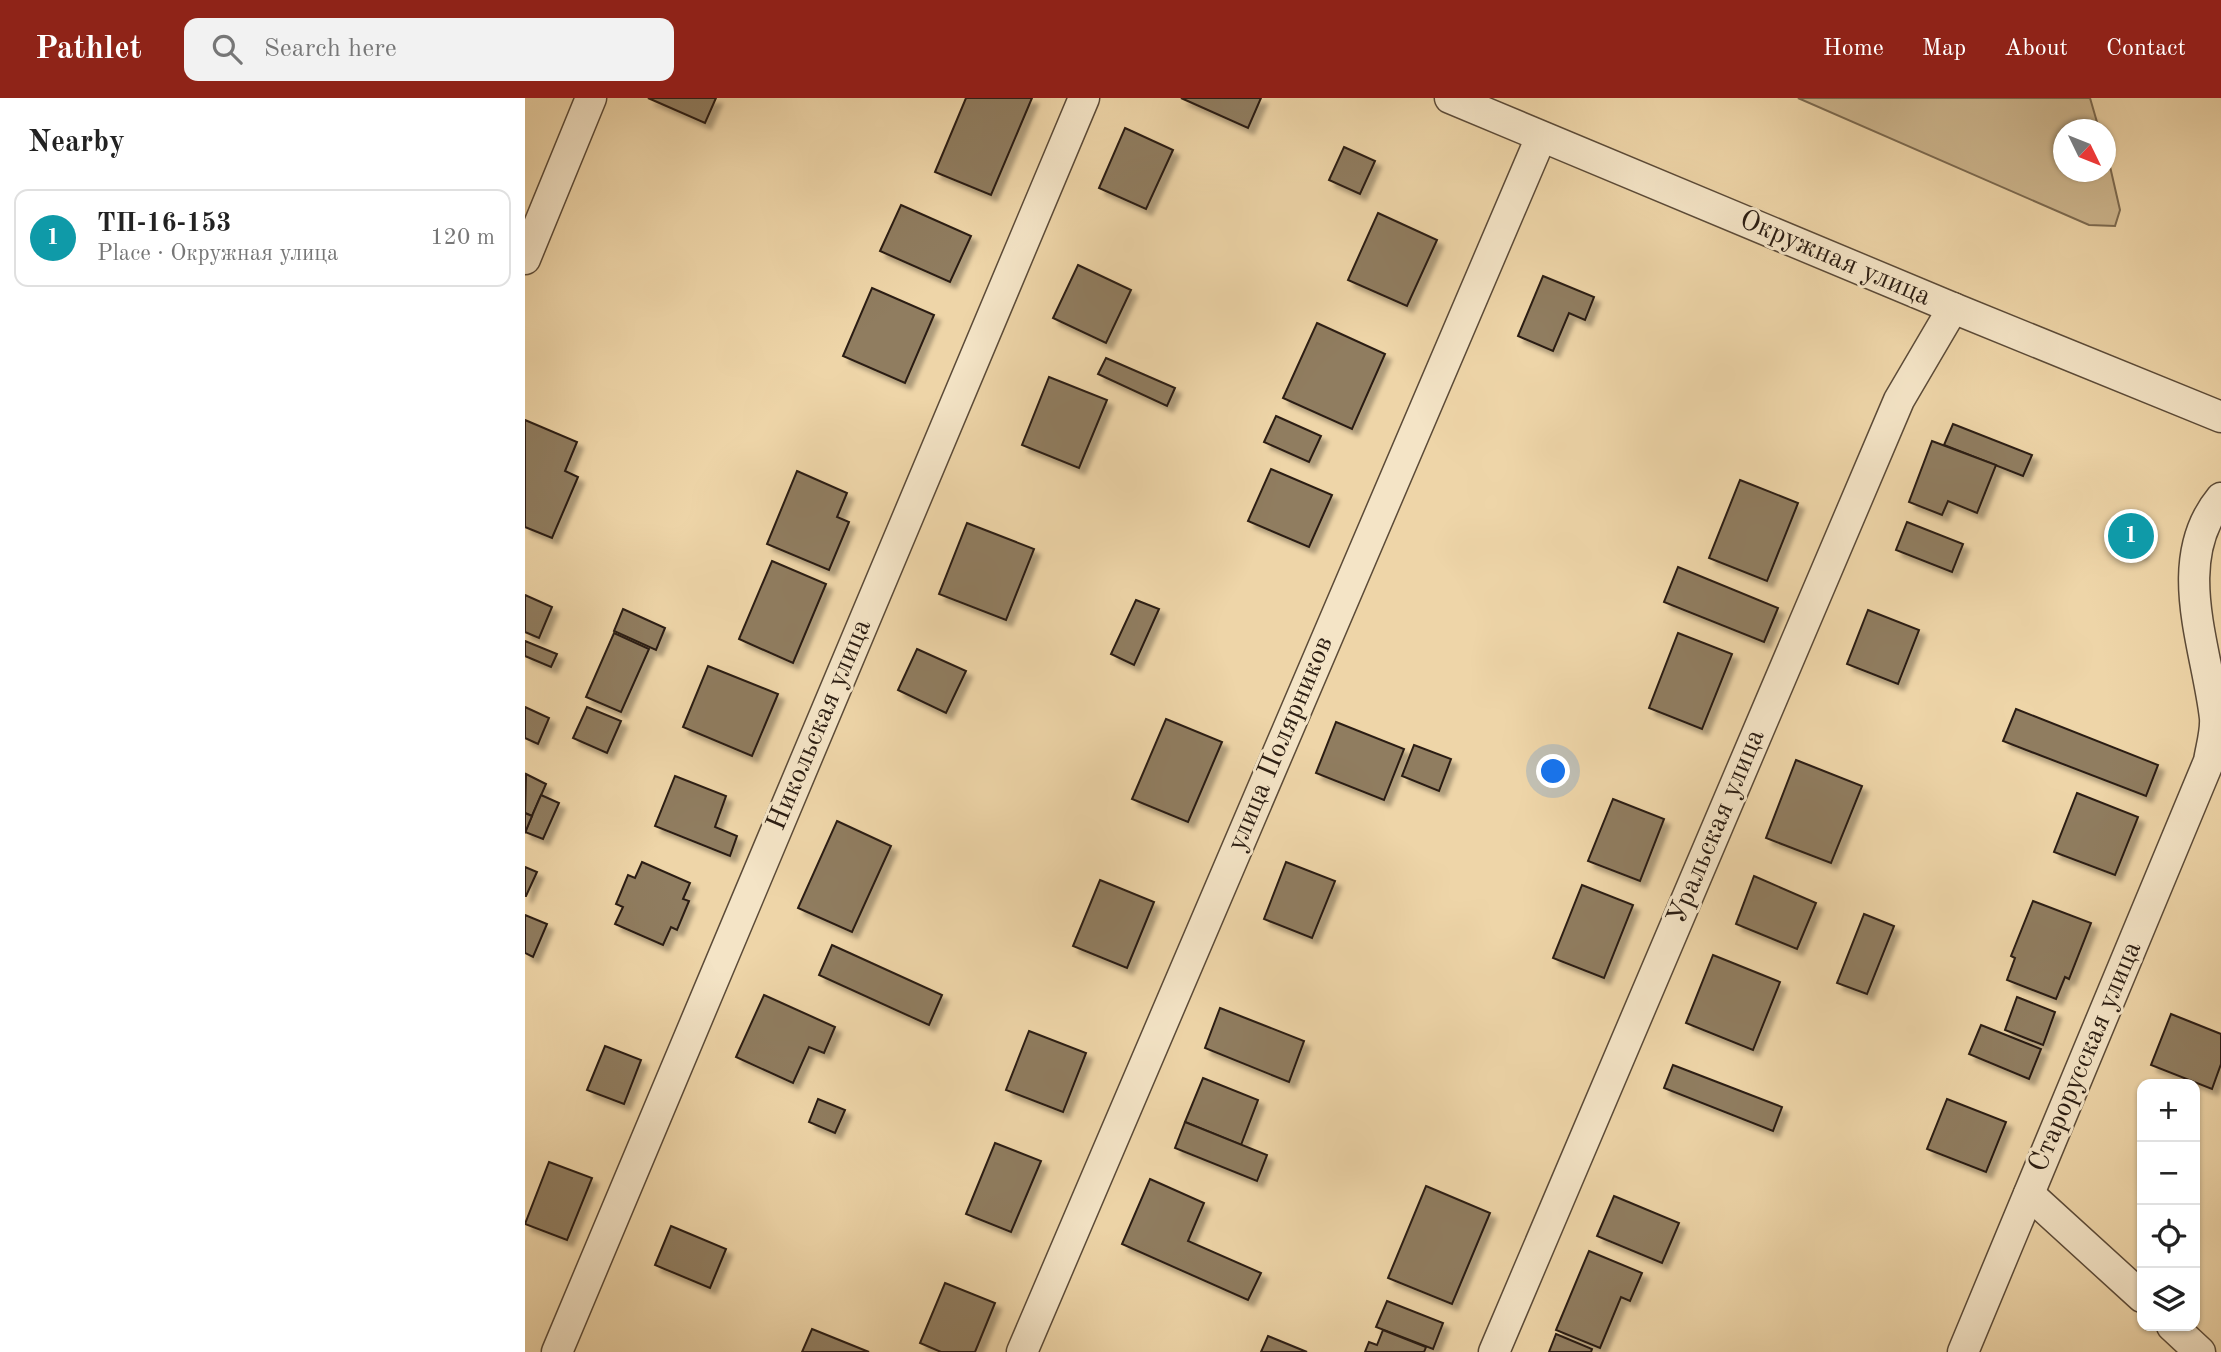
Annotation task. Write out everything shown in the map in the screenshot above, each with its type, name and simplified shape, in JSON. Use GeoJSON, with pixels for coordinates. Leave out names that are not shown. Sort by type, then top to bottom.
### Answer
{"type":"FeatureCollection","features":[{"type":"Feature","properties":{"kind":"street"},"geometry":{"type":"LineString","coordinates":[[525,259],[591,98]]}},
{"type":"Feature","properties":{"kind":"street","name":"Никольская улица"},"geometry":{"type":"LineString","coordinates":[[557,1352],[1084,98]]}},
{"type":"Feature","properties":{"kind":"street","name":"Окружная улица"},"geometry":{"type":"LineString","coordinates":[[1450,98],[2221,417]]}},
{"type":"Feature","properties":{"kind":"street","name":"улица Полярников"},"geometry":{"type":"LineString","coordinates":[[1022,1352],[1541,137]]}},
{"type":"Feature","properties":{"kind":"street","name":"Уральская улица"},"geometry":{"type":"LineString","coordinates":[[1494,1352],[1899,400],[1953,308]]}},
{"type":"Feature","properties":{"kind":"street","name":"Старорусская улица"},"geometry":{"type":"LineString","coordinates":[[1963,1352],[2209,761],[2215,721],[2198,632],[2195,578],[2198,544],[2211,510],[2221,498]]}},
{"type":"Feature","properties":{"kind":"street"},"geometry":{"type":"LineString","coordinates":[[2029,1194],[2137,1292]]}},
{"type":"Feature","properties":{"kind":"street"},"geometry":{"type":"LineString","coordinates":[[2177,1331],[2200,1352]]}},
{"type":"Feature","properties":{"kind":"shaded area"},"geometry":{"type":"Polygon","coordinates":[[[1798,98],[2090,98],[2096,119],[2053,119],[2053,182],[2114,182],[2120,210],[2115,226],[2089,225],[1798,98]]]}},
{"type":"Feature","properties":{"kind":"building"},"geometry":{"type":"Polygon","coordinates":[[[648,98],[716,98],[705,123],[648,98]]]}},
{"type":"Feature","properties":{"kind":"building"},"geometry":{"type":"Polygon","coordinates":[[[966,98],[1032,98],[991,195],[935,172],[966,98]]]}},
{"type":"Feature","properties":{"kind":"building"},"geometry":{"type":"Polygon","coordinates":[[[1181,98],[1261,98],[1248,128],[1181,98]]]}},
{"type":"Feature","properties":{"kind":"building"},"geometry":{"type":"Polygon","coordinates":[[[1125,128],[1173,150],[1146,209],[1099,188],[1125,128]]]}},
{"type":"Feature","properties":{"kind":"building"},"geometry":{"type":"Polygon","coordinates":[[[1344,147],[1375,161],[1360,194],[1329,180],[1344,147]]]}},
{"type":"Feature","properties":{"kind":"building"},"geometry":{"type":"Polygon","coordinates":[[[901,205],[971,236],[950,282],[880,251],[901,205]]]}},
{"type":"Feature","properties":{"kind":"building"},"geometry":{"type":"Polygon","coordinates":[[[1378,213],[1437,240],[1407,306],[1348,280],[1378,213]]]}},
{"type":"Feature","properties":{"kind":"building"},"geometry":{"type":"Polygon","coordinates":[[[1078,265],[1131,290],[1106,343],[1053,318],[1078,265]]]}},
{"type":"Feature","properties":{"kind":"building"},"geometry":{"type":"Polygon","coordinates":[[[1543,276],[1594,297],[1585,320],[1569,313],[1553,351],[1518,336],[1543,276]]]}},
{"type":"Feature","properties":{"kind":"building"},"geometry":{"type":"Polygon","coordinates":[[[872,288],[934,315],[905,383],[843,356],[872,288]]]}},
{"type":"Feature","properties":{"kind":"building"},"geometry":{"type":"Polygon","coordinates":[[[1317,323],[1385,354],[1352,429],[1283,398],[1317,323]]]}},
{"type":"Feature","properties":{"kind":"building"},"geometry":{"type":"Polygon","coordinates":[[[1106,358],[1175,388],[1167,406],[1098,374],[1106,358]]]}},
{"type":"Feature","properties":{"kind":"building"},"geometry":{"type":"Polygon","coordinates":[[[1049,377],[1107,400],[1079,468],[1022,445],[1049,377]]]}},
{"type":"Feature","properties":{"kind":"building"},"geometry":{"type":"Polygon","coordinates":[[[1276,416],[1321,436],[1309,462],[1264,442],[1276,416]]]}},
{"type":"Feature","properties":{"kind":"building"},"geometry":{"type":"Polygon","coordinates":[[[525,420],[577,442],[565,471],[578,477],[552,538],[525,527],[525,420]]]}},
{"type":"Feature","properties":{"kind":"building"},"geometry":{"type":"Polygon","coordinates":[[[1953,424],[2032,455],[2023,476],[1944,445],[1953,424]]]}},
{"type":"Feature","properties":{"kind":"building"},"geometry":{"type":"Polygon","coordinates":[[[1932,441],[1996,465],[1977,513],[1948,501],[1942,515],[1909,502],[1932,441]]]}},
{"type":"Feature","properties":{"kind":"building"},"geometry":{"type":"Polygon","coordinates":[[[1271,469],[1332,495],[1309,547],[1248,521],[1271,469]]]}},
{"type":"Feature","properties":{"kind":"building"},"geometry":{"type":"Polygon","coordinates":[[[797,471],[847,493],[837,517],[849,522],[829,570],[767,544],[797,471]]]}},
{"type":"Feature","properties":{"kind":"building"},"geometry":{"type":"Polygon","coordinates":[[[1740,480],[1798,503],[1767,581],[1709,558],[1740,480]]]}},
{"type":"Feature","properties":{"kind":"building"},"geometry":{"type":"Polygon","coordinates":[[[2123,519],[2149,530],[2140,553],[2113,542],[2123,519]]]}},
{"type":"Feature","properties":{"kind":"building"},"geometry":{"type":"Polygon","coordinates":[[[1907,522],[1963,544],[1952,572],[1896,550],[1907,522]]]}},
{"type":"Feature","properties":{"kind":"building"},"geometry":{"type":"Polygon","coordinates":[[[967,523],[1034,549],[1006,620],[939,594],[967,523]]]}},
{"type":"Feature","properties":{"kind":"building"},"geometry":{"type":"Polygon","coordinates":[[[772,561],[826,584],[793,663],[739,639],[772,561]]]}},
{"type":"Feature","properties":{"kind":"building"},"geometry":{"type":"Polygon","coordinates":[[[1678,567],[1778,608],[1764,642],[1664,602],[1678,567]]]}},
{"type":"Feature","properties":{"kind":"building"},"geometry":{"type":"Polygon","coordinates":[[[525,595],[552,607],[539,638],[525,632],[525,595]]]}},
{"type":"Feature","properties":{"kind":"building"},"geometry":{"type":"Polygon","coordinates":[[[1136,600],[1159,609],[1134,665],[1111,654],[1136,600]]]}},
{"type":"Feature","properties":{"kind":"building"},"geometry":{"type":"Polygon","coordinates":[[[623,609],[665,628],[656,650],[614,631],[623,609]]]}},
{"type":"Feature","properties":{"kind":"building"},"geometry":{"type":"Polygon","coordinates":[[[1868,610],[1919,630],[1898,684],[1847,664],[1868,610]]]}},
{"type":"Feature","properties":{"kind":"building"},"geometry":{"type":"Polygon","coordinates":[[[614,633],[649,649],[621,712],[586,697],[614,633]]]}},
{"type":"Feature","properties":{"kind":"building"},"geometry":{"type":"Polygon","coordinates":[[[1678,633],[1732,654],[1702,729],[1649,708],[1678,633]]]}},
{"type":"Feature","properties":{"kind":"building"},"geometry":{"type":"Polygon","coordinates":[[[525,641],[557,654],[551,667],[525,656],[525,641]]]}},
{"type":"Feature","properties":{"kind":"building"},"geometry":{"type":"Polygon","coordinates":[[[917,649],[966,671],[946,713],[898,690],[917,649]]]}},
{"type":"Feature","properties":{"kind":"building"},"geometry":{"type":"Polygon","coordinates":[[[708,666],[778,694],[752,756],[683,727],[708,666]]]}},
{"type":"Feature","properties":{"kind":"building"},"geometry":{"type":"Polygon","coordinates":[[[525,707],[549,718],[538,744],[525,738],[525,707]]]}},
{"type":"Feature","properties":{"kind":"building"},"geometry":{"type":"Polygon","coordinates":[[[587,707],[621,721],[607,753],[573,738],[587,707]]]}},
{"type":"Feature","properties":{"kind":"building"},"geometry":{"type":"Polygon","coordinates":[[[2016,709],[2158,765],[2146,796],[2003,741],[2016,709]]]}},
{"type":"Feature","properties":{"kind":"building"},"geometry":{"type":"Polygon","coordinates":[[[1166,719],[1222,742],[1188,822],[1132,799],[1166,719]]]}},
{"type":"Feature","properties":{"kind":"building"},"geometry":{"type":"Polygon","coordinates":[[[1336,722],[1404,749],[1384,800],[1316,773],[1336,722]]]}},
{"type":"Feature","properties":{"kind":"building"},"geometry":{"type":"Polygon","coordinates":[[[1414,745],[1451,759],[1439,791],[1402,776],[1414,745]]]}},
{"type":"Feature","properties":{"kind":"building"},"geometry":{"type":"Polygon","coordinates":[[[1796,760],[1862,786],[1831,863],[1766,838],[1796,760]]]}},
{"type":"Feature","properties":{"kind":"building"},"geometry":{"type":"Polygon","coordinates":[[[526,774],[546,784],[532,816],[525,813],[526,774]]]}},
{"type":"Feature","properties":{"kind":"building"},"geometry":{"type":"Polygon","coordinates":[[[675,776],[726,796],[715,827],[737,836],[730,856],[655,826],[675,776]]]}},
{"type":"Feature","properties":{"kind":"building"},"geometry":{"type":"Polygon","coordinates":[[[2077,793],[2138,817],[2115,875],[2054,852],[2077,793]]]}},
{"type":"Feature","properties":{"kind":"building"},"geometry":{"type":"Polygon","coordinates":[[[541,795],[559,803],[543,839],[525,832],[541,795]]]}},
{"type":"Feature","properties":{"kind":"building"},"geometry":{"type":"Polygon","coordinates":[[[1613,799],[1664,819],[1640,881],[1588,861],[1613,799]]]}},
{"type":"Feature","properties":{"kind":"building"},"geometry":{"type":"Polygon","coordinates":[[[525,813],[532,816],[525,833],[525,813]]]}},
{"type":"Feature","properties":{"kind":"building"},"geometry":{"type":"Polygon","coordinates":[[[837,821],[891,846],[852,932],[798,908],[837,821]]]}},
{"type":"Feature","properties":{"kind":"building"},"geometry":{"type":"Polygon","coordinates":[[[642,862],[690,883],[683,899],[689,901],[677,930],[671,927],[663,945],[615,924],[623,907],[616,904],[628,875],[635,878],[642,862]]]}},
{"type":"Feature","properties":{"kind":"building"},"geometry":{"type":"Polygon","coordinates":[[[1286,862],[1335,881],[1312,938],[1264,919],[1286,862]]]}},
{"type":"Feature","properties":{"kind":"building"},"geometry":{"type":"Polygon","coordinates":[[[525,867],[537,872],[526,896],[525,896],[525,867]]]}},
{"type":"Feature","properties":{"kind":"building"},"geometry":{"type":"Polygon","coordinates":[[[1754,876],[1816,903],[1797,949],[1736,924],[1754,876]]]}},
{"type":"Feature","properties":{"kind":"building"},"geometry":{"type":"Polygon","coordinates":[[[1100,880],[1154,902],[1127,968],[1073,946],[1100,880]]]}},
{"type":"Feature","properties":{"kind":"building"},"geometry":{"type":"Polygon","coordinates":[[[1582,885],[1633,905],[1604,978],[1553,958],[1582,885]]]}},
{"type":"Feature","properties":{"kind":"building"},"geometry":{"type":"Polygon","coordinates":[[[2033,901],[2091,923],[2069,979],[2065,977],[2056,999],[2007,980],[2015,958],[2011,956],[2033,901]]]}},
{"type":"Feature","properties":{"kind":"building"},"geometry":{"type":"Polygon","coordinates":[[[1864,914],[1894,926],[1867,994],[1837,983],[1864,914]]]}},
{"type":"Feature","properties":{"kind":"building"},"geometry":{"type":"Polygon","coordinates":[[[525,915],[547,924],[533,957],[525,953],[525,915]]]}},
{"type":"Feature","properties":{"kind":"building"},"geometry":{"type":"Polygon","coordinates":[[[832,945],[942,995],[929,1025],[819,975],[832,945]]]}},
{"type":"Feature","properties":{"kind":"building"},"geometry":{"type":"Polygon","coordinates":[[[1713,955],[1780,982],[1753,1050],[1686,1023],[1713,955]]]}},
{"type":"Feature","properties":{"kind":"building"},"geometry":{"type":"Polygon","coordinates":[[[764,995],[835,1027],[824,1053],[809,1047],[793,1083],[736,1057],[764,995]]]}},
{"type":"Feature","properties":{"kind":"building"},"geometry":{"type":"Polygon","coordinates":[[[2017,997],[2055,1012],[2043,1045],[2005,1030],[2017,997]]]}},
{"type":"Feature","properties":{"kind":"building"},"geometry":{"type":"Polygon","coordinates":[[[1220,1008],[1304,1041],[1289,1082],[1205,1048],[1220,1008]]]}},
{"type":"Feature","properties":{"kind":"building"},"geometry":{"type":"Polygon","coordinates":[[[2171,1014],[2221,1034],[2221,1064],[2212,1089],[2200,1084],[2200,1079],[2187,1079],[2151,1065],[2171,1014]]]}},
{"type":"Feature","properties":{"kind":"building"},"geometry":{"type":"Polygon","coordinates":[[[1981,1025],[2041,1049],[2029,1079],[1969,1054],[1981,1025]]]}},
{"type":"Feature","properties":{"kind":"building"},"geometry":{"type":"Polygon","coordinates":[[[1029,1031],[1086,1053],[1063,1112],[1006,1090],[1029,1031]]]}},
{"type":"Feature","properties":{"kind":"building"},"geometry":{"type":"Polygon","coordinates":[[[605,1046],[641,1060],[624,1104],[587,1090],[605,1046]]]}},
{"type":"Feature","properties":{"kind":"building"},"geometry":{"type":"Polygon","coordinates":[[[1673,1065],[1782,1107],[1773,1131],[1664,1088],[1673,1065]]]}},
{"type":"Feature","properties":{"kind":"building"},"geometry":{"type":"Polygon","coordinates":[[[1203,1078],[1258,1100],[1241,1145],[1185,1122],[1203,1078]]]}},
{"type":"Feature","properties":{"kind":"building"},"geometry":{"type":"Polygon","coordinates":[[[818,1099],[845,1110],[835,1133],[809,1122],[818,1099]]]}},
{"type":"Feature","properties":{"kind":"building"},"geometry":{"type":"Polygon","coordinates":[[[1947,1099],[2006,1122],[1986,1172],[1927,1149],[1947,1099]]]}},
{"type":"Feature","properties":{"kind":"building"},"geometry":{"type":"Polygon","coordinates":[[[1185,1122],[1267,1155],[1257,1181],[1175,1148],[1185,1122]]]}},
{"type":"Feature","properties":{"kind":"building"},"geometry":{"type":"Polygon","coordinates":[[[995,1143],[1041,1161],[1011,1232],[966,1214],[995,1143]]]}},
{"type":"Feature","properties":{"kind":"building"},"geometry":{"type":"Polygon","coordinates":[[[549,1162],[592,1178],[567,1240],[525,1224],[549,1162]]]}},
{"type":"Feature","properties":{"kind":"building"},"geometry":{"type":"Polygon","coordinates":[[[1150,1179],[1204,1203],[1188,1241],[1261,1273],[1248,1300],[1122,1244],[1150,1179]]]}},
{"type":"Feature","properties":{"kind":"building"},"geometry":{"type":"Polygon","coordinates":[[[1426,1186],[1490,1213],[1452,1304],[1388,1278],[1426,1186]]]}},
{"type":"Feature","properties":{"kind":"building"},"geometry":{"type":"Polygon","coordinates":[[[1614,1196],[1679,1223],[1662,1263],[1597,1236],[1614,1196]]]}},
{"type":"Feature","properties":{"kind":"building"},"geometry":{"type":"Polygon","coordinates":[[[671,1226],[726,1249],[710,1288],[655,1265],[671,1226]]]}},
{"type":"Feature","properties":{"kind":"building"},"geometry":{"type":"Polygon","coordinates":[[[1589,1251],[1642,1273],[1630,1301],[1621,1297],[1600,1348],[1556,1330],[1589,1251]]]}},
{"type":"Feature","properties":{"kind":"building"},"geometry":{"type":"Polygon","coordinates":[[[945,1283],[995,1303],[975,1352],[941,1352],[920,1343],[945,1283]]]}},
{"type":"Feature","properties":{"kind":"building"},"geometry":{"type":"Polygon","coordinates":[[[1387,1301],[1443,1323],[1433,1349],[1376,1327],[1387,1301]]]}},
{"type":"Feature","properties":{"kind":"building"},"geometry":{"type":"Polygon","coordinates":[[[812,1329],[869,1352],[802,1352],[812,1329]]]}},
{"type":"Feature","properties":{"kind":"building"},"geometry":{"type":"Polygon","coordinates":[[[1383,1330],[1426,1347],[1424,1352],[1365,1352],[1369,1342],[1377,1345],[1383,1330]]]}},
{"type":"Feature","properties":{"kind":"building"},"geometry":{"type":"Polygon","coordinates":[[[1556,1334],[1592,1349],[1591,1352],[1549,1352],[1556,1334]]]}},
{"type":"Feature","properties":{"kind":"building"},"geometry":{"type":"Polygon","coordinates":[[[1268,1336],[1307,1352],[1261,1352],[1268,1336]]]}},
{"type":"Feature","properties":{"kind":"place","name":"ТП-16-153"},"geometry":{"type":"Point","coordinates":[2131,536]}}]}
